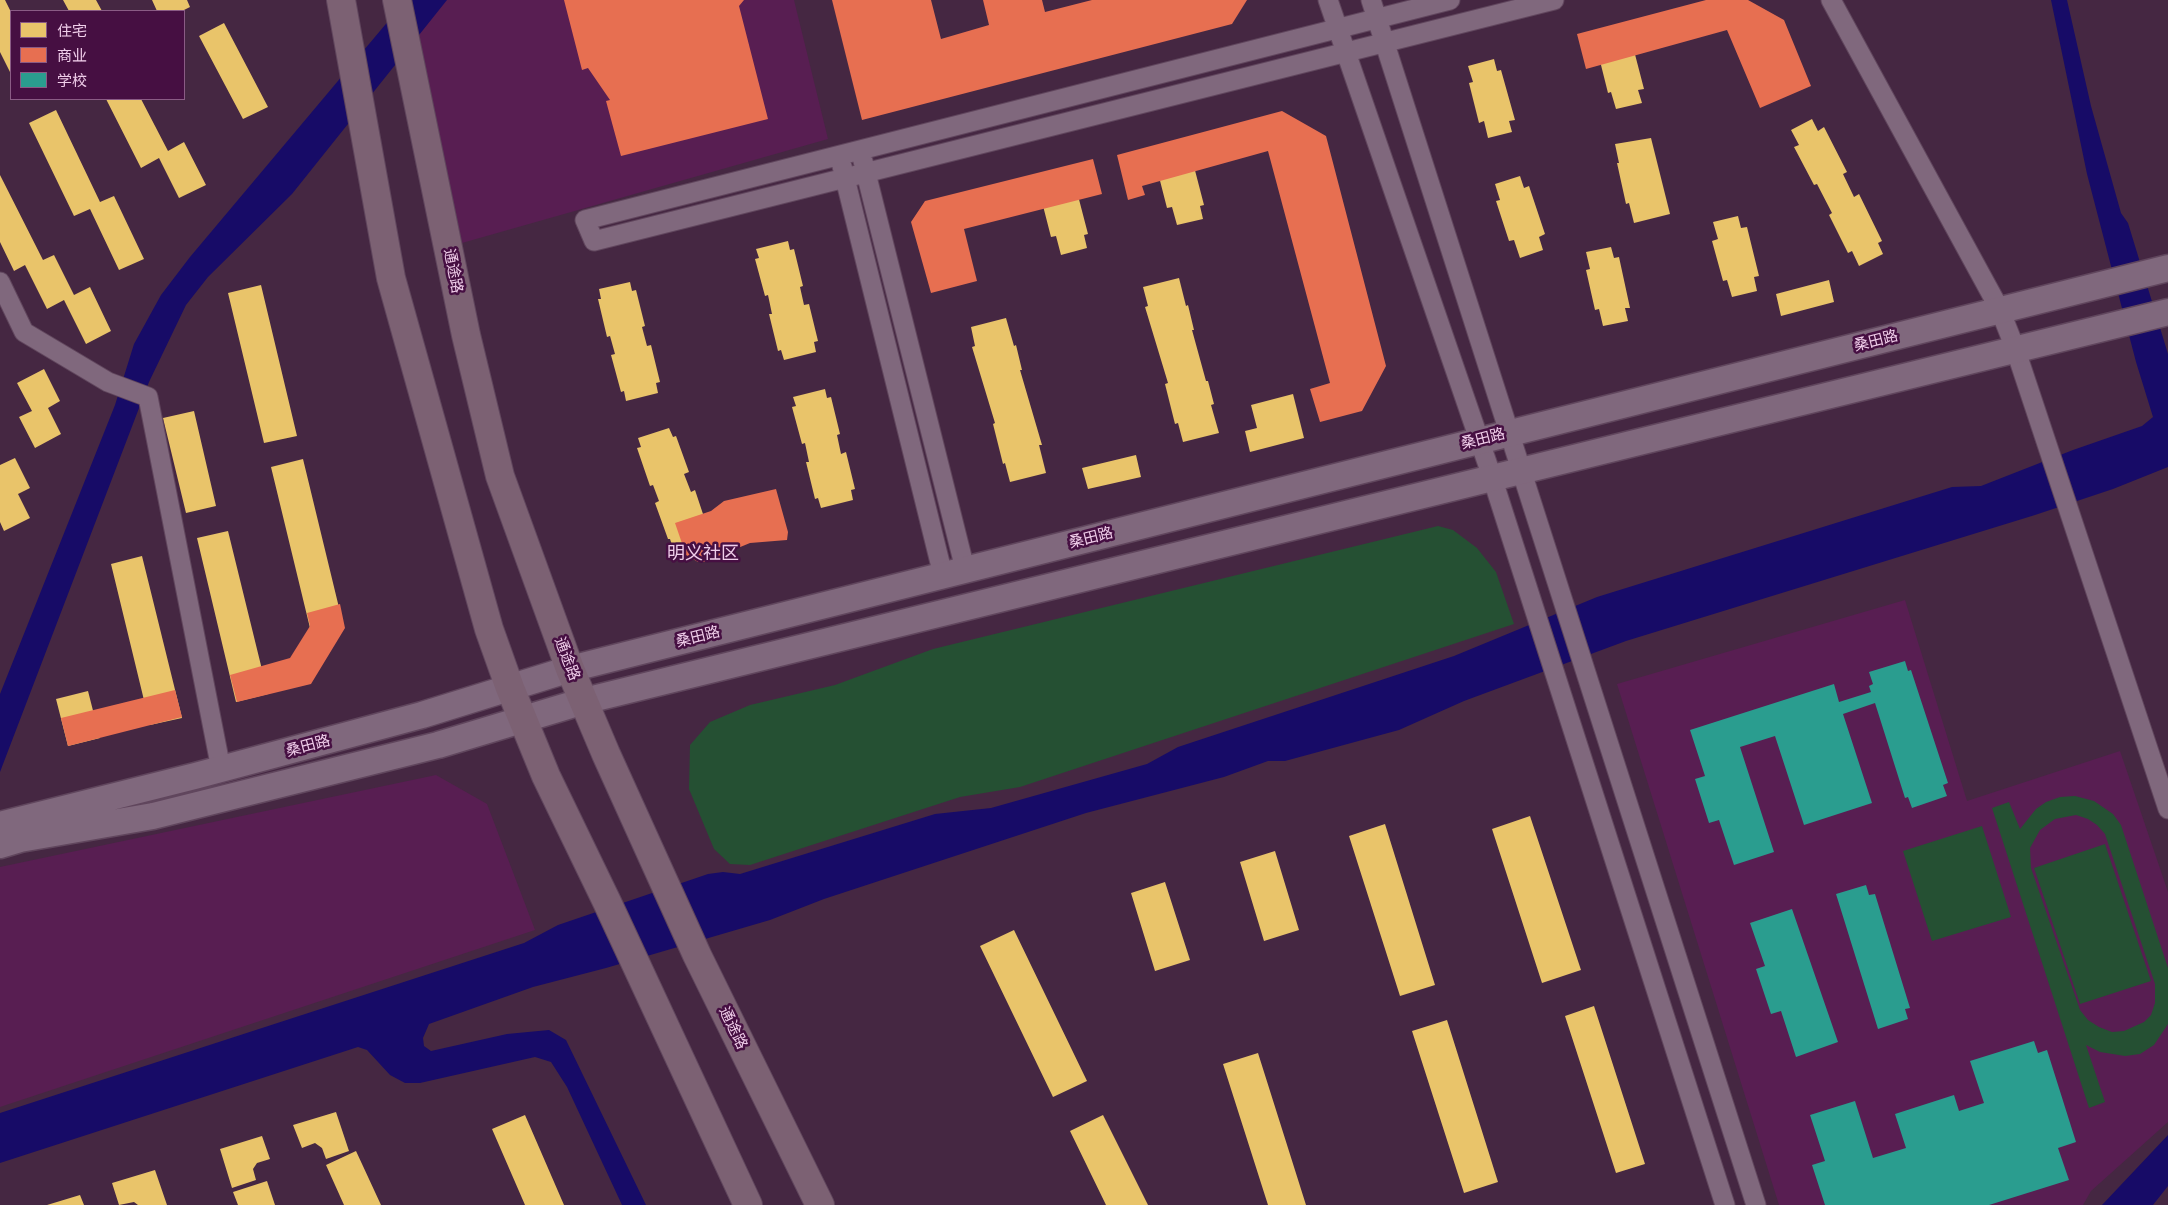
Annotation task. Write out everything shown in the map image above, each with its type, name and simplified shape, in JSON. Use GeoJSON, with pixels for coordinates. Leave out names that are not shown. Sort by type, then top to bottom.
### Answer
{"type":"FeatureCollection","features":[{"type":"Feature","properties":{"kind":"main road"},"geometry":{"type":"LineString","coordinates":[[341,0],[391,278],[486,620],[510,688],[546,776],[642,976],[748,1205]]}},
{"type":"Feature","properties":{"kind":"main road","name":"通途路"},"geometry":{"type":"LineString","coordinates":[[397,0],[466,335],[500,476],[570,669],[584,702],[697,955],[820,1205]]}},
{"type":"Feature","properties":{"kind":"main road","name":"桑田路"},"geometry":{"type":"LineString","coordinates":[[9,832],[221,769],[422,716],[570,669],[2167,268]]}},
{"type":"Feature","properties":{"kind":"main road","name":"桑田路"},"geometry":{"type":"LineString","coordinates":[[9,832],[153,816],[438,745],[584,702],[2015,348],[2168,312]]}},
{"type":"Feature","properties":{"kind":"street"},"geometry":{"type":"LineString","coordinates":[[1328,0],[1480,440],[1725,1205]]}},
{"type":"Feature","properties":{"kind":"street"},"geometry":{"type":"LineString","coordinates":[[1370,0],[1756,1205]]}},
{"type":"Feature","properties":{"kind":"street"},"geometry":{"type":"LineString","coordinates":[[1450,0],[585,220],[594,241],[1554,0]]}},
{"type":"Feature","properties":{"kind":"street"},"geometry":{"type":"LineString","coordinates":[[1830,0],[2000,310],[2015,348],[2168,809]]}},
{"type":"Feature","properties":{"kind":"street"},"geometry":{"type":"LineString","coordinates":[[860,150],[954,572]]}},
{"type":"Feature","properties":{"kind":"street"},"geometry":{"type":"LineString","coordinates":[[840,155],[954,572]]}},
{"type":"Feature","properties":{"kind":"street"},"geometry":{"type":"LineString","coordinates":[[0,282],[24,332],[108,382],[148,397],[221,769]]}},
{"type":"Feature","properties":{"kind":"shaded area"},"geometry":{"type":"Polygon","coordinates":[[[406,0],[447,0],[292,194],[208,277],[186,305],[149,382],[0,772],[0,694],[115,405],[134,344],[161,295],[190,257],[406,0]]]}},
{"type":"Feature","properties":{"kind":"shaded area"},"geometry":{"type":"Polygon","coordinates":[[[414,0],[794,0],[828,139],[462,243],[423,60],[414,0]]]}},
{"type":"Feature","properties":{"kind":"shaded area"},"geometry":{"type":"Polygon","coordinates":[[[2051,0],[2067,0],[2091,106],[2121,213],[2128,223],[2168,354],[2168,467],[2113,489],[2035,515],[1626,641],[1464,701],[1399,730],[1285,761],[1268,761],[1224,777],[1086,813],[824,899],[770,920],[606,968],[533,987],[429,1024],[423,1038],[424,1046],[431,1051],[507,1034],[549,1030],[566,1040],[646,1205],[622,1205],[567,1087],[551,1062],[535,1057],[420,1083],[405,1083],[390,1075],[367,1050],[358,1047],[0,1163],[0,1113],[524,943],[558,925],[708,874],[723,872],[740,874],[935,814],[991,808],[1147,764],[1178,747],[1454,656],[1597,597],[1952,487],[1981,486],[2073,450],[2142,426],[2153,417],[2136,362],[2087,174],[2051,0]]]}},
{"type":"Feature","properties":{"kind":"shaded area"},"geometry":{"type":"Polygon","coordinates":[[[1905,600],[1967,801],[2120,751],[2168,892],[2168,1122],[2091,1191],[2083,1205],[1779,1205],[1617,684],[1905,600]]]}},
{"type":"Feature","properties":{"kind":"shaded area"},"geometry":{"type":"Polygon","coordinates":[[[436,775],[487,804],[535,930],[0,1107],[0,867],[436,775]]]}},
{"type":"Feature","properties":{"kind":"shaded area"},"geometry":{"type":"Polygon","coordinates":[[[2168,1135],[2168,1186],[2153,1205],[2102,1205],[2168,1135]]]}},
{"type":"Feature","properties":{"kind":"green space"},"geometry":{"type":"Polygon","coordinates":[[[1438,526],[1453,530],[1477,548],[1496,572],[1514,624],[1020,787],[960,797],[750,865],[730,864],[714,849],[689,789],[690,745],[710,722],[750,705],[835,685],[933,649],[1438,526]]]}},
{"type":"Feature","properties":{"kind":"green space"},"geometry":{"type":"Polygon","coordinates":[[[2075,796],[2094,801],[2113,814],[2121,825],[2168,968],[2168,1024],[2154,1045],[2140,1054],[2125,1056],[2100,1052],[2086,1045],[2105,1102],[2089,1108],[1992,808],[2009,802],[2020,829],[2036,809],[2046,802],[2060,797],[2075,796]],[[2076,815],[2055,819],[2040,830],[2030,848],[2031,868],[2080,1010],[2088,1020],[2099,1027],[2112,1032],[2124,1031],[2144,1022],[2151,1015],[2155,1003],[2155,984],[2105,834],[2088,819],[2076,815]]]}},
{"type":"Feature","properties":{"kind":"green space"},"geometry":{"type":"Polygon","coordinates":[[[1982,826],[2011,917],[1932,941],[1903,851],[1982,826]]]}},
{"type":"Feature","properties":{"kind":"green space"},"geometry":{"type":"Polygon","coordinates":[[[2105,844],[2151,981],[2080,1004],[2034,868],[2105,844]]]}},
{"type":"Feature","properties":{"kind":"building: 住宅"},"geometry":{"type":"Polygon","coordinates":[[[0,0],[5,0],[10,10],[10,72],[0,52],[0,0]]]}},
{"type":"Feature","properties":{"kind":"building: 住宅"},"geometry":{"type":"Polygon","coordinates":[[[63,0],[96,0],[101,10],[68,10],[63,0]]]}},
{"type":"Feature","properties":{"kind":"building: 住宅"},"geometry":{"type":"Polygon","coordinates":[[[152,0],[187,0],[190,7],[184,10],[157,10],[152,0]]]}},
{"type":"Feature","properties":{"kind":"building: 住宅"},"geometry":{"type":"Polygon","coordinates":[[[1767,15],[1797,88],[1762,102],[1755,84],[1752,85],[1736,46],[1740,44],[1733,27],[1767,15]]]}},
{"type":"Feature","properties":{"kind":"building: 住宅"},"geometry":{"type":"Polygon","coordinates":[[[224,23],[268,107],[243,119],[199,36],[224,23]]]}},
{"type":"Feature","properties":{"kind":"building: 住宅"},"geometry":{"type":"Polygon","coordinates":[[[1623,27],[1626,41],[1631,39],[1644,89],[1638,90],[1642,103],[1616,109],[1611,92],[1608,93],[1598,53],[1602,52],[1598,34],[1623,27]]]}},
{"type":"Feature","properties":{"kind":"building: 住宅"},"geometry":{"type":"Polygon","coordinates":[[[1494,59],[1497,71],[1501,70],[1515,120],[1509,121],[1512,132],[1488,138],[1484,121],[1479,123],[1469,83],[1473,82],[1468,66],[1494,59]]]}},
{"type":"Feature","properties":{"kind":"building: 住宅"},"geometry":{"type":"Polygon","coordinates":[[[107,100],[142,100],[168,151],[184,142],[206,185],[179,198],[159,158],[141,168],[107,100]]]}},
{"type":"Feature","properties":{"kind":"building: 住宅"},"geometry":{"type":"Polygon","coordinates":[[[56,110],[100,202],[114,196],[144,259],[119,270],[90,209],[74,216],[29,123],[56,110]]]}},
{"type":"Feature","properties":{"kind":"building: 住宅"},"geometry":{"type":"Polygon","coordinates":[[[1812,119],[1818,131],[1824,127],[1847,172],[1843,174],[1854,197],[1859,194],[1882,241],[1878,243],[1883,254],[1859,266],[1852,251],[1848,253],[1829,215],[1832,213],[1817,184],[1814,185],[1794,147],[1799,145],[1791,130],[1812,119]]]}},
{"type":"Feature","properties":{"kind":"building: 住宅"},"geometry":{"type":"Polygon","coordinates":[[[1291,120],[1295,132],[1303,130],[1316,180],[1310,181],[1316,204],[1323,202],[1337,253],[1332,254],[1335,266],[1309,273],[1304,256],[1299,257],[1288,218],[1293,216],[1284,182],[1279,184],[1269,145],[1275,143],[1271,125],[1291,120]]]}},
{"type":"Feature","properties":{"kind":"building: 住宅"},"geometry":{"type":"Polygon","coordinates":[[[1651,138],[1670,214],[1634,223],[1629,203],[1626,204],[1615,144],[1651,138]]]}},
{"type":"Feature","properties":{"kind":"building: 住宅"},"geometry":{"type":"Polygon","coordinates":[[[1184,143],[1187,156],[1191,155],[1204,205],[1200,206],[1203,219],[1177,225],[1172,207],[1167,208],[1157,169],[1162,168],[1157,150],[1184,143]]]}},
{"type":"Feature","properties":{"kind":"building: 住宅"},"geometry":{"type":"Polygon","coordinates":[[[1068,172],[1072,185],[1075,184],[1088,234],[1084,235],[1087,248],[1061,255],[1056,236],[1051,237],[1041,198],[1046,197],[1041,179],[1068,172]]]}},
{"type":"Feature","properties":{"kind":"building: 住宅"},"geometry":{"type":"Polygon","coordinates":[[[0,175],[43,260],[54,255],[74,295],[90,287],[111,331],[86,344],[64,300],[47,309],[25,265],[14,271],[0,242],[0,175]]]}},
{"type":"Feature","properties":{"kind":"building: 住宅"},"geometry":{"type":"Polygon","coordinates":[[[1520,176],[1524,188],[1529,186],[1545,234],[1539,237],[1543,250],[1520,258],[1514,240],[1509,241],[1496,201],[1500,200],[1495,184],[1520,176]]]}},
{"type":"Feature","properties":{"kind":"building: 住宅"},"geometry":{"type":"Polygon","coordinates":[[[950,204],[953,217],[957,216],[969,266],[966,267],[969,280],[942,286],[937,268],[933,269],[923,230],[927,229],[923,211],[950,204]]]}},
{"type":"Feature","properties":{"kind":"building: 住宅"},"geometry":{"type":"Polygon","coordinates":[[[1738,216],[1741,228],[1747,227],[1759,276],[1754,277],[1757,291],[1732,297],[1727,280],[1723,281],[1712,241],[1718,239],[1713,222],[1738,216]]]}},
{"type":"Feature","properties":{"kind":"building: 住宅"},"geometry":{"type":"Polygon","coordinates":[[[788,241],[790,250],[794,249],[803,286],[800,287],[804,305],[809,304],[818,341],[814,342],[816,352],[784,360],[781,350],[778,351],[769,314],[772,314],[768,295],[765,296],[755,259],[759,258],[756,249],[788,241]]]}},
{"type":"Feature","properties":{"kind":"building: 住宅"},"geometry":{"type":"Polygon","coordinates":[[[1611,247],[1614,258],[1619,257],[1630,308],[1625,308],[1628,321],[1603,326],[1599,309],[1595,310],[1586,270],[1590,269],[1586,252],[1611,247]]]}},
{"type":"Feature","properties":{"kind":"building: 住宅"},"geometry":{"type":"Polygon","coordinates":[[[1179,278],[1186,306],[1188,305],[1194,330],[1192,330],[1206,381],[1208,381],[1214,404],[1211,405],[1219,433],[1183,442],[1178,423],[1175,424],[1165,384],[1168,383],[1145,307],[1148,306],[1143,287],[1179,278]]]}},
{"type":"Feature","properties":{"kind":"building: 住宅"},"geometry":{"type":"Polygon","coordinates":[[[1829,280],[1834,302],[1781,316],[1776,294],[1829,280]]]}},
{"type":"Feature","properties":{"kind":"building: 住宅"},"geometry":{"type":"Polygon","coordinates":[[[630,282],[632,291],[636,290],[645,326],[642,327],[647,346],[651,345],[660,382],[656,383],[658,393],[626,401],[624,391],[621,392],[611,355],[615,354],[610,336],[607,337],[598,299],[601,299],[599,289],[630,282]]]}},
{"type":"Feature","properties":{"kind":"building: 住宅"},"geometry":{"type":"Polygon","coordinates":[[[261,285],[297,436],[264,443],[228,293],[261,285]]]}},
{"type":"Feature","properties":{"kind":"building: 住宅"},"geometry":{"type":"Polygon","coordinates":[[[1356,304],[1372,352],[1369,353],[1376,380],[1340,390],[1323,332],[1326,331],[1321,312],[1356,304]]]}},
{"type":"Feature","properties":{"kind":"building: 住宅"},"geometry":{"type":"Polygon","coordinates":[[[1006,318],[1014,346],[1016,345],[1022,370],[1020,370],[1042,445],[1039,445],[1046,473],[1010,482],[1005,463],[1003,464],[993,424],[995,423],[972,347],[975,346],[971,327],[1006,318]]]}},
{"type":"Feature","properties":{"kind":"building: 住宅"},"geometry":{"type":"Polygon","coordinates":[[[44,369],[60,401],[48,408],[61,434],[35,448],[19,417],[32,411],[17,383],[44,369]]]}},
{"type":"Feature","properties":{"kind":"building: 住宅"},"geometry":{"type":"Polygon","coordinates":[[[825,389],[827,398],[831,397],[840,434],[837,435],[841,454],[846,452],[855,489],[851,490],[853,500],[821,508],[818,498],[815,499],[806,462],[809,462],[805,443],[802,444],[792,407],[796,406],[793,397],[825,389]]]}},
{"type":"Feature","properties":{"kind":"building: 住宅"},"geometry":{"type":"Polygon","coordinates":[[[1293,394],[1304,438],[1250,452],[1245,431],[1257,428],[1251,405],[1293,394]]]}},
{"type":"Feature","properties":{"kind":"building: 住宅"},"geometry":{"type":"Polygon","coordinates":[[[194,411],[216,506],[186,513],[163,418],[194,411]]]}},
{"type":"Feature","properties":{"kind":"building: 住宅"},"geometry":{"type":"Polygon","coordinates":[[[669,428],[673,437],[676,436],[689,472],[684,474],[691,492],[695,490],[707,526],[702,527],[705,537],[673,548],[655,503],[659,501],[653,485],[650,486],[637,448],[641,447],[638,438],[669,428]]]}},
{"type":"Feature","properties":{"kind":"building: 住宅"},"geometry":{"type":"Polygon","coordinates":[[[1136,455],[1141,477],[1088,489],[1082,468],[1136,455]]]}},
{"type":"Feature","properties":{"kind":"building: 住宅"},"geometry":{"type":"Polygon","coordinates":[[[15,458],[30,488],[18,494],[30,518],[4,531],[0,522],[0,465],[15,458]]]}},
{"type":"Feature","properties":{"kind":"building: 住宅"},"geometry":{"type":"Polygon","coordinates":[[[303,459],[342,620],[310,628],[271,467],[303,459]]]}},
{"type":"Feature","properties":{"kind":"building: 住宅"},"geometry":{"type":"Polygon","coordinates":[[[228,531],[268,694],[236,702],[197,538],[228,531]]]}},
{"type":"Feature","properties":{"kind":"building: 住宅"},"geometry":{"type":"Polygon","coordinates":[[[142,556],[182,718],[150,725],[111,564],[142,556]]]}},
{"type":"Feature","properties":{"kind":"building: 住宅"},"geometry":{"type":"Polygon","coordinates":[[[88,691],[100,738],[68,746],[56,699],[88,691]]]}},
{"type":"Feature","properties":{"kind":"building: 住宅"},"geometry":{"type":"Polygon","coordinates":[[[1530,816],[1581,970],[1542,983],[1492,829],[1530,816]]]}},
{"type":"Feature","properties":{"kind":"building: 住宅"},"geometry":{"type":"Polygon","coordinates":[[[1385,824],[1435,985],[1400,996],[1349,836],[1385,824]]]}},
{"type":"Feature","properties":{"kind":"building: 住宅"},"geometry":{"type":"Polygon","coordinates":[[[1275,851],[1299,930],[1264,941],[1240,862],[1275,851]]]}},
{"type":"Feature","properties":{"kind":"building: 住宅"},"geometry":{"type":"Polygon","coordinates":[[[1165,882],[1190,960],[1155,971],[1131,893],[1165,882]]]}},
{"type":"Feature","properties":{"kind":"building: 住宅"},"geometry":{"type":"Polygon","coordinates":[[[1014,930],[1087,1081],[1053,1097],[980,946],[1014,930]]]}},
{"type":"Feature","properties":{"kind":"building: 住宅"},"geometry":{"type":"Polygon","coordinates":[[[1594,1006],[1645,1164],[1616,1173],[1565,1016],[1594,1006]]]}},
{"type":"Feature","properties":{"kind":"building: 住宅"},"geometry":{"type":"Polygon","coordinates":[[[1447,1020],[1498,1182],[1464,1193],[1412,1031],[1447,1020]]]}},
{"type":"Feature","properties":{"kind":"building: 住宅"},"geometry":{"type":"Polygon","coordinates":[[[1258,1053],[1306,1205],[1268,1205],[1223,1064],[1258,1053]]]}},
{"type":"Feature","properties":{"kind":"building: 住宅"},"geometry":{"type":"Polygon","coordinates":[[[336,1112],[349,1151],[326,1159],[322,1148],[315,1143],[302,1148],[293,1125],[336,1112]]]}},
{"type":"Feature","properties":{"kind":"building: 住宅"},"geometry":{"type":"Polygon","coordinates":[[[525,1115],[564,1205],[525,1205],[492,1129],[525,1115]]]}},
{"type":"Feature","properties":{"kind":"building: 住宅"},"geometry":{"type":"Polygon","coordinates":[[[1103,1115],[1148,1205],[1106,1205],[1070,1131],[1103,1115]]]}},
{"type":"Feature","properties":{"kind":"building: 住宅"},"geometry":{"type":"Polygon","coordinates":[[[262,1136],[270,1159],[257,1163],[253,1169],[256,1180],[232,1188],[220,1149],[262,1136]]]}},
{"type":"Feature","properties":{"kind":"building: 住宅"},"geometry":{"type":"Polygon","coordinates":[[[356,1151],[381,1205],[344,1205],[326,1165],[356,1151]]]}},
{"type":"Feature","properties":{"kind":"building: 住宅"},"geometry":{"type":"Polygon","coordinates":[[[155,1170],[167,1205],[138,1205],[134,1202],[119,1205],[112,1183],[155,1170]]]}},
{"type":"Feature","properties":{"kind":"building: 住宅"},"geometry":{"type":"Polygon","coordinates":[[[267,1181],[275,1205],[238,1205],[233,1192],[267,1181]]]}},
{"type":"Feature","properties":{"kind":"building: 住宅"},"geometry":{"type":"Polygon","coordinates":[[[80,1195],[84,1205],[47,1205],[80,1195]]]}},
{"type":"Feature","properties":{"kind":"building: 商业"},"geometry":{"type":"Polygon","coordinates":[[[564,0],[744,0],[739,6],[768,119],[621,156],[606,101],[610,100],[588,68],[582,70],[564,0]]]}},
{"type":"Feature","properties":{"kind":"building: 商业"},"geometry":{"type":"Polygon","coordinates":[[[832,0],[931,0],[941,39],[989,25],[983,0],[1042,0],[1045,12],[1092,0],[1247,0],[1232,24],[862,120],[832,0]]]}},
{"type":"Feature","properties":{"kind":"building: 商业"},"geometry":{"type":"Polygon","coordinates":[[[1706,0],[1748,0],[1784,20],[1811,86],[1760,108],[1727,30],[1586,69],[1577,34],[1706,0]]]}},
{"type":"Feature","properties":{"kind":"building: 商业"},"geometry":{"type":"Polygon","coordinates":[[[1282,111],[1326,136],[1386,366],[1362,411],[1320,422],[1310,389],[1330,383],[1268,151],[1142,186],[1145,195],[1128,200],[1117,155],[1282,111]]]}},
{"type":"Feature","properties":{"kind":"building: 商业"},"geometry":{"type":"Polygon","coordinates":[[[1093,159],[1102,194],[964,229],[977,281],[931,293],[911,222],[925,201],[1093,159]]]}},
{"type":"Feature","properties":{"kind":"building: 商业"},"geometry":{"type":"Polygon","coordinates":[[[776,489],[788,532],[787,540],[750,543],[704,562],[698,562],[686,555],[675,523],[711,511],[724,501],[776,489]]]}},
{"type":"Feature","properties":{"kind":"building: 商业"},"geometry":{"type":"Polygon","coordinates":[[[340,604],[345,628],[311,684],[237,702],[230,675],[290,658],[310,626],[307,613],[340,604]]]}},
{"type":"Feature","properties":{"kind":"building: 商业"},"geometry":{"type":"Polygon","coordinates":[[[175,690],[182,717],[68,746],[61,718],[175,690]]]}},
{"type":"Feature","properties":{"kind":"building: 学校"},"geometry":{"type":"Polygon","coordinates":[[[1905,661],[1908,671],[1911,670],[1948,783],[1943,785],[1947,796],[1912,808],[1908,797],[1905,798],[1875,703],[1843,714],[1872,803],[1804,825],[1775,736],[1740,747],[1774,852],[1734,865],[1719,820],[1709,823],[1695,779],[1705,776],[1690,730],[1834,684],[1839,702],[1871,692],[1869,686],[1873,684],[1869,672],[1905,661]]]}},
{"type":"Feature","properties":{"kind":"building: 学校"},"geometry":{"type":"Polygon","coordinates":[[[1866,885],[1869,895],[1875,894],[1910,1008],[1905,1009],[1908,1019],[1878,1029],[1836,894],[1866,885]]]}},
{"type":"Feature","properties":{"kind":"building: 学校"},"geometry":{"type":"Polygon","coordinates":[[[1792,909],[1838,1042],[1796,1057],[1781,1011],[1771,1014],[1756,969],[1765,966],[1750,923],[1792,909]]]}},
{"type":"Feature","properties":{"kind":"building: 学校"},"geometry":{"type":"Polygon","coordinates":[[[2034,1041],[2038,1053],[2047,1050],[2076,1142],[2058,1148],[2069,1180],[1989,1205],[1825,1205],[1812,1165],[1825,1161],[1810,1115],[1855,1101],[1873,1158],[1906,1148],[1895,1114],[1954,1095],[1959,1111],[1984,1103],[1970,1061],[2034,1041]]]}},
{"type":"Feature","properties":{"kind":"district","name":"明义社区"},"geometry":{"type":"Point","coordinates":[703,554]}}]}
